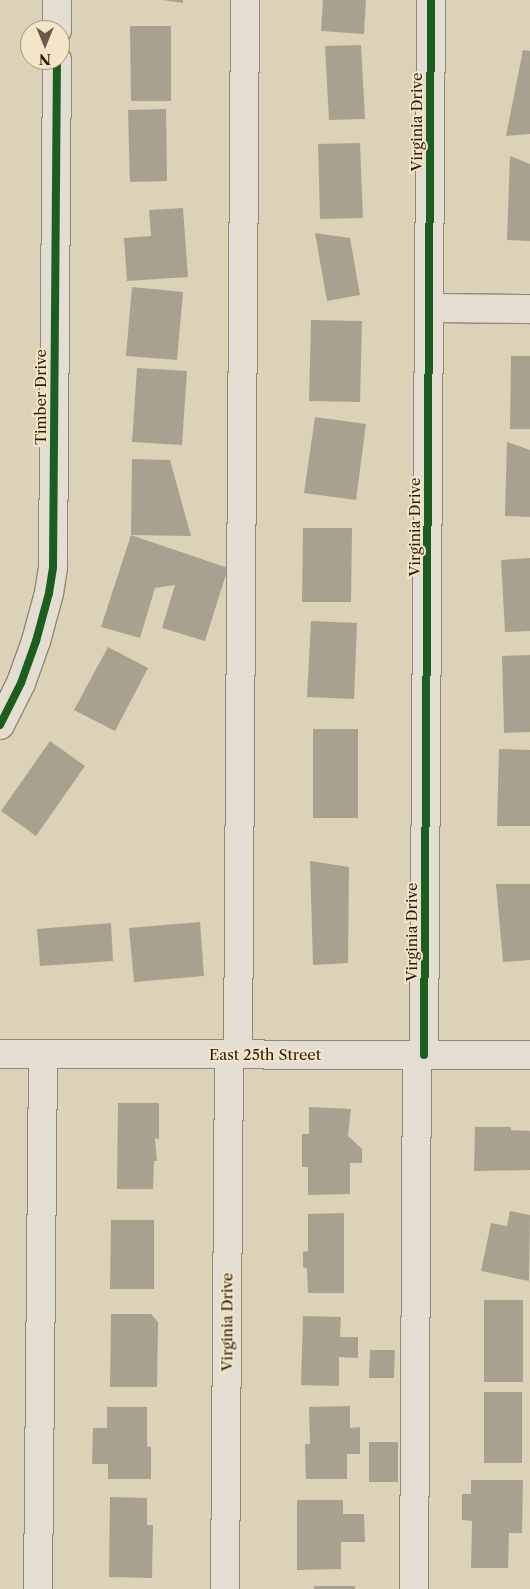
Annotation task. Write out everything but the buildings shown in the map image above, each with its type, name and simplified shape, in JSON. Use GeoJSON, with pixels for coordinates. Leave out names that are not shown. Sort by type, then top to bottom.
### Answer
{"type":"FeatureCollection","features":[{"type":"Feature","properties":{"kind":"street"},"geometry":{"type":"LineString","coordinates":[[57,20],[58,0]]}},
{"type":"Feature","properties":{"kind":"street","name":"Virginia Drive"},"geometry":{"type":"LineString","coordinates":[[225,1589],[245,0]]}},
{"type":"Feature","properties":{"kind":"street","name":"Virginia Drive"},"geometry":{"type":"LineString","coordinates":[[414,1589],[431,0]]}},
{"type":"Feature","properties":{"kind":"street","name":"Timber Drive"},"geometry":{"type":"LineString","coordinates":[[0,725],[21,683],[36,641],[49,593],[52,567],[57,70]]}},
{"type":"Feature","properties":{"kind":"street"},"geometry":{"type":"LineString","coordinates":[[429,308],[530,309]]}},
{"type":"Feature","properties":{"kind":"street","name":"East 25th Street"},"geometry":{"type":"LineString","coordinates":[[0,1054],[530,1055]]}},
{"type":"Feature","properties":{"kind":"street"},"geometry":{"type":"LineString","coordinates":[[38,1589],[43,1055]]}},
{"type":"Feature","properties":{"kind":"cycle path"},"geometry":{"type":"LineString","coordinates":[[424,1055],[431,0]]}},
{"type":"Feature","properties":{"kind":"cycle path"},"geometry":{"type":"LineString","coordinates":[[0,725],[21,683],[36,641],[49,593],[53,567],[57,70]]}}]}
